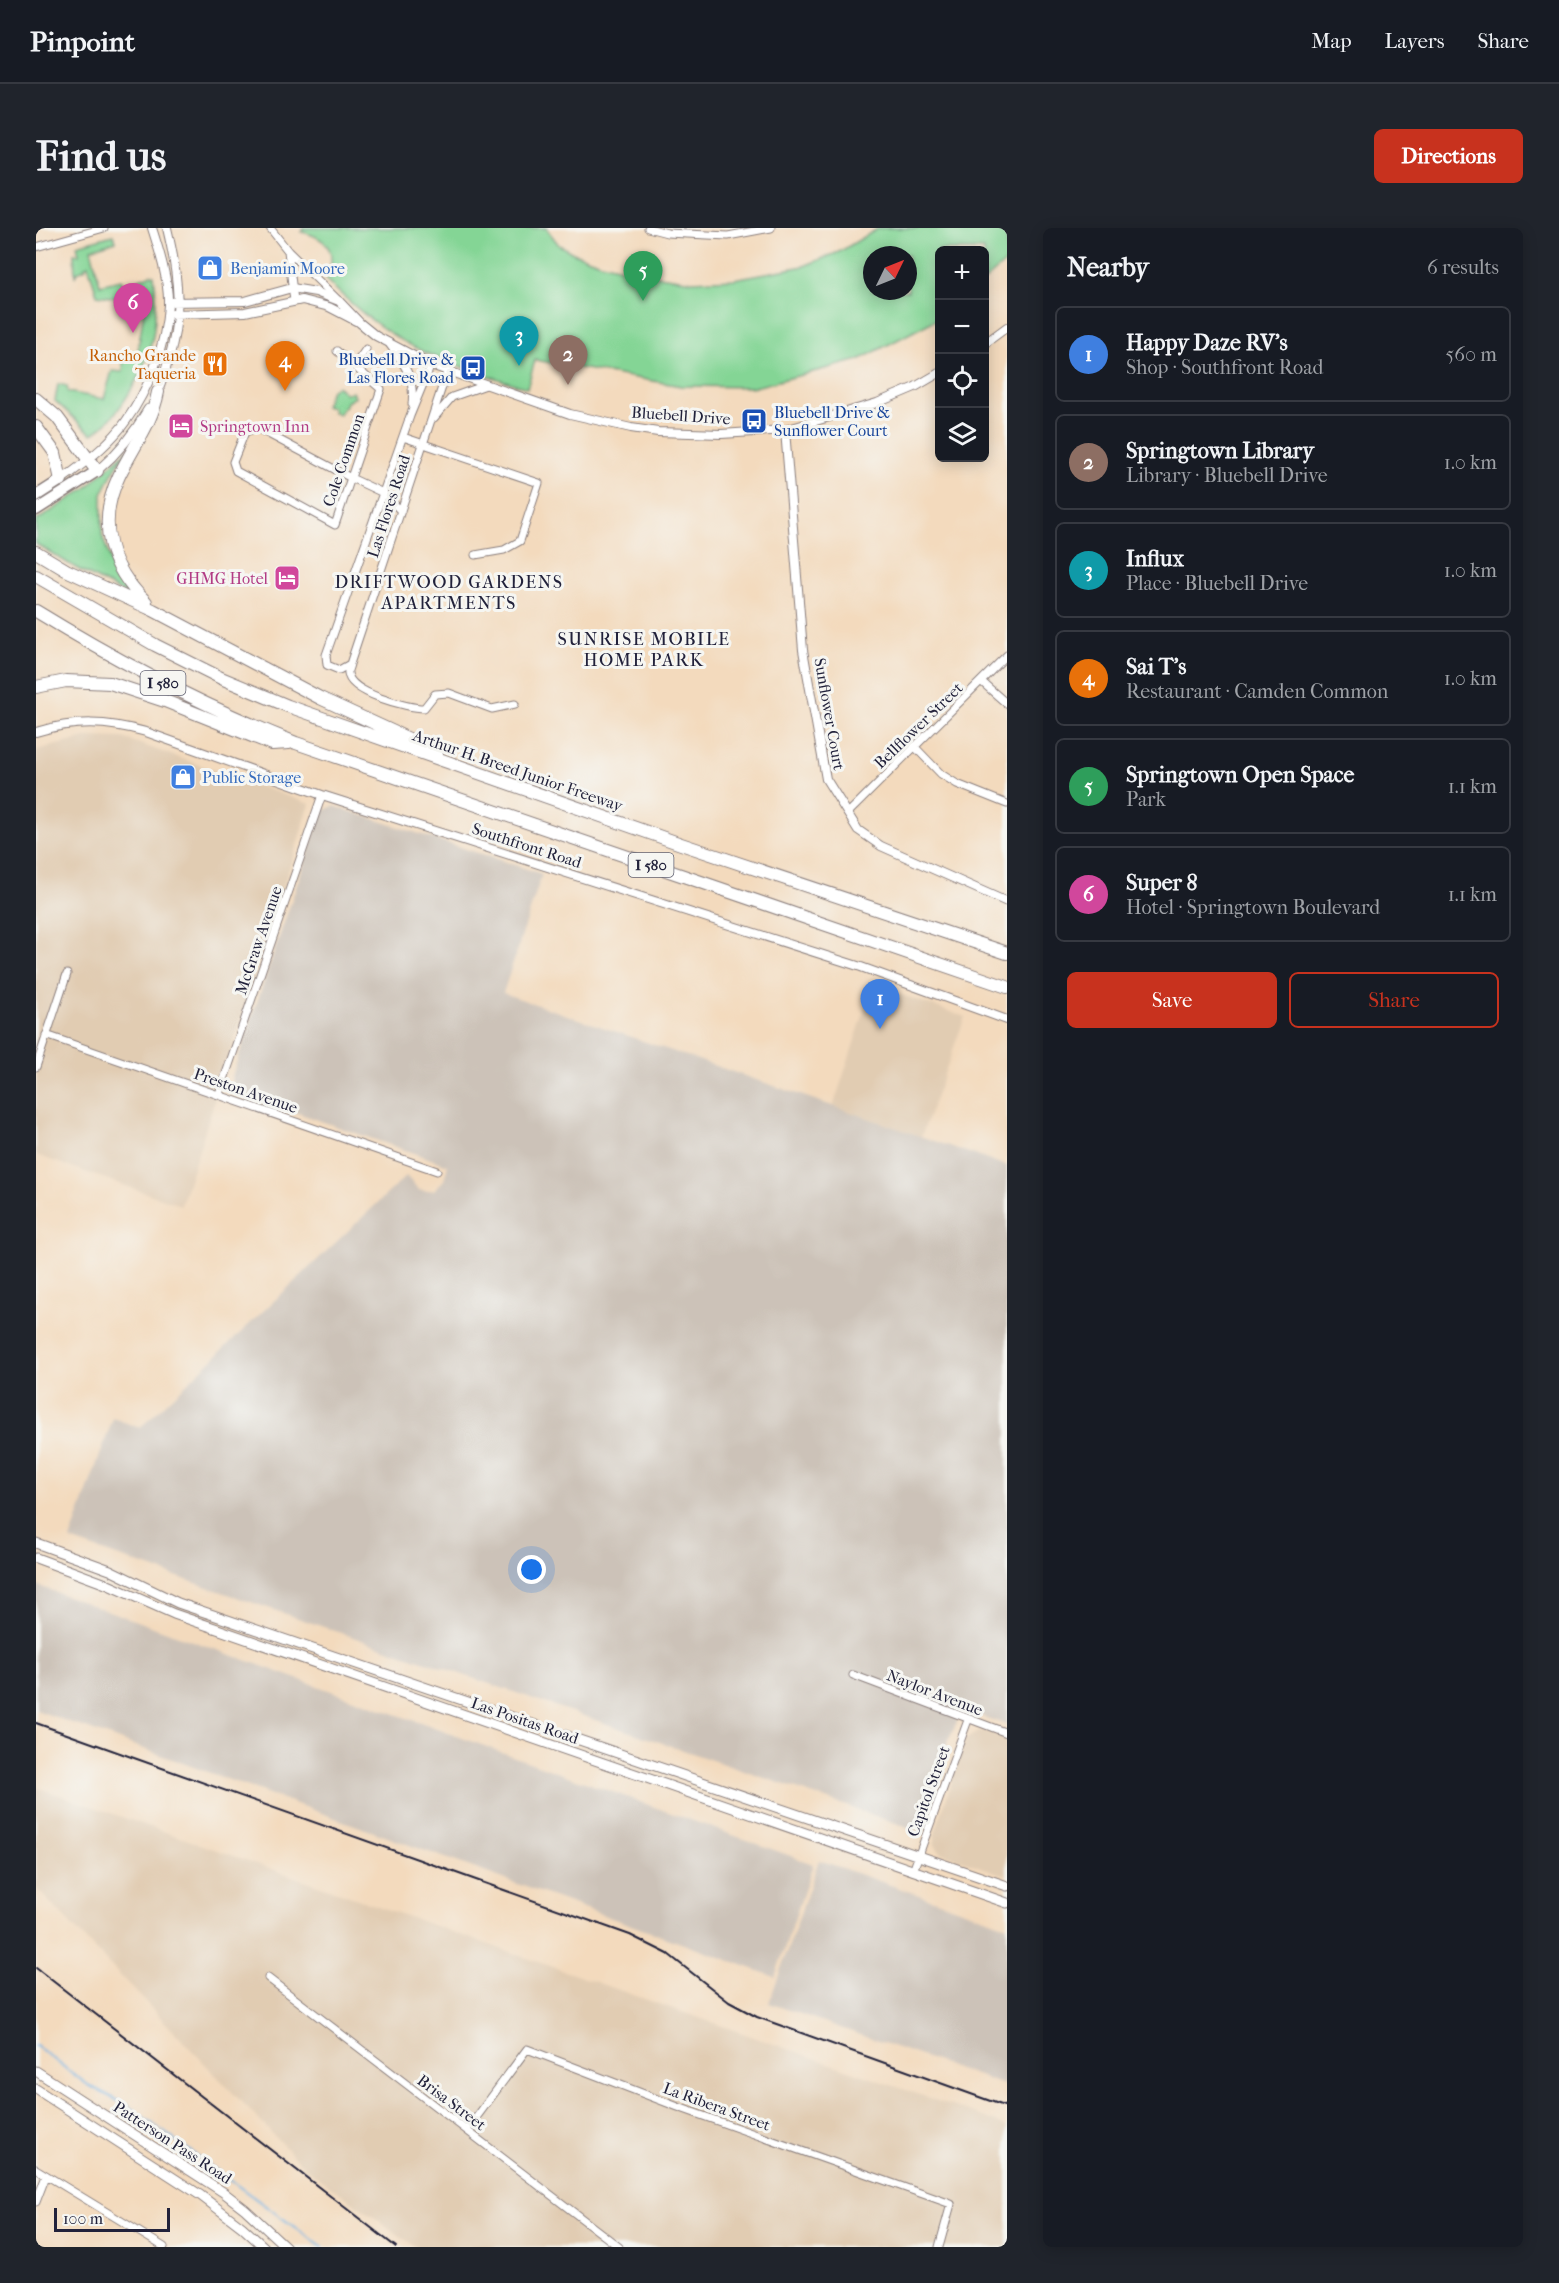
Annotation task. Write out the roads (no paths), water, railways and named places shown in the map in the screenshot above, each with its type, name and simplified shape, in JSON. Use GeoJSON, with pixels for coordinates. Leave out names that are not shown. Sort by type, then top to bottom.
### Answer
{"type":"FeatureCollection","features":[{"type":"Feature","properties":{"kind":"highway"},"geometry":{"type":"LineString","coordinates":[[153,609],[129,584],[114,560],[109,539],[108,519],[110,498],[118,478],[148,424],[158,393]]}},
{"type":"Feature","properties":{"kind":"highway"},"geometry":{"type":"LineString","coordinates":[[36,399],[57,417],[98,471]]}},
{"type":"Feature","properties":{"kind":"highway"},"geometry":{"type":"LineString","coordinates":[[36,427],[55,453],[61,480]]}},
{"type":"Feature","properties":{"kind":"highway"},"geometry":{"type":"LineString","coordinates":[[36,552],[66,570],[153,609],[320,698],[496,778]]}},
{"type":"Feature","properties":{"kind":"highway","name":"Arthur H. Breed Junior Freeway"},"geometry":{"type":"LineString","coordinates":[[36,576],[155,645],[221,678],[288,706],[364,735],[496,778],[681,844],[1007,953]]}},
{"type":"Feature","properties":{"kind":"highway","name":"I 580"},"geometry":{"type":"LineString","coordinates":[[36,611],[143,673],[296,743],[1007,987]]}},
{"type":"Feature","properties":{"kind":"highway"},"geometry":{"type":"LineString","coordinates":[[36,687],[66,681],[110,683],[165,701],[272,744],[296,743]]}},
{"type":"Feature","properties":{"kind":"main road"},"geometry":{"type":"LineString","coordinates":[[36,510],[98,471]]}},
{"type":"Feature","properties":{"kind":"main road"},"geometry":{"type":"LineString","coordinates":[[36,496],[61,480]]}},
{"type":"Feature","properties":{"kind":"main road","name":"Las Positas Road"},"geometry":{"type":"LineString","coordinates":[[36,1543],[110,1570],[178,1603],[1007,1886]]}},
{"type":"Feature","properties":{"kind":"main road","name":"Las Positas Road"},"geometry":{"type":"LineString","coordinates":[[36,1558],[106,1584],[174,1614],[913,1871],[1005,1900]]}},
{"type":"Feature","properties":{"kind":"main road","name":"Patterson Pass Road"},"geometry":{"type":"LineString","coordinates":[[36,2072],[223,2192],[261,2222],[286,2247]]}},
{"type":"Feature","properties":{"kind":"main road","name":"Patterson Pass Road"},"geometry":{"type":"LineString","coordinates":[[36,2089],[200,2195],[264,2247]]}},
{"type":"Feature","properties":{"kind":"street"},"geometry":{"type":"LineString","coordinates":[[36,247],[104,228]]}},
{"type":"Feature","properties":{"kind":"street"},"geometry":{"type":"LineString","coordinates":[[61,480],[89,458],[125,423],[149,379],[162,344],[168,302],[164,267],[152,228]]}},
{"type":"Feature","properties":{"kind":"street"},"geometry":{"type":"LineString","coordinates":[[98,471],[135,431],[158,393],[171,352],[179,303],[174,257],[167,228]]}},
{"type":"Feature","properties":{"kind":"street"},"geometry":{"type":"LineString","coordinates":[[270,228],[288,251],[304,264],[339,301]]}},
{"type":"Feature","properties":{"kind":"street"},"geometry":{"type":"LineString","coordinates":[[648,228],[667,233],[728,236],[771,228]]}},
{"type":"Feature","properties":{"kind":"street"},"geometry":{"type":"LineString","coordinates":[[288,251],[294,300]]}},
{"type":"Feature","properties":{"kind":"street","name":"Bluebell Drive"},"geometry":{"type":"LineString","coordinates":[[168,302],[245,301],[292,288],[316,292],[339,301],[360,323],[390,345],[447,372],[570,414],[658,432],[722,434],[785,430],[877,403],[915,387],[935,375]]}},
{"type":"Feature","properties":{"kind":"street","name":"Bluebell Drive"},"geometry":{"type":"LineString","coordinates":[[167,314],[246,312],[302,300],[329,308],[360,323]]}},
{"type":"Feature","properties":{"kind":"street"},"geometry":{"type":"LineString","coordinates":[[989,340],[1007,327]]}},
{"type":"Feature","properties":{"kind":"street","name":"Las Flores Road"},"geometry":{"type":"LineString","coordinates":[[390,345],[408,369],[411,379],[410,416]]}},
{"type":"Feature","properties":{"kind":"street"},"geometry":{"type":"LineString","coordinates":[[337,351],[354,366],[366,349]]}},
{"type":"Feature","properties":{"kind":"street","name":"Las Flores Road"},"geometry":{"type":"LineString","coordinates":[[430,365],[326,655],[327,664],[339,670],[350,664],[447,372]]}},
{"type":"Feature","properties":{"kind":"street","name":"Cole Common"},"geometry":{"type":"LineString","coordinates":[[351,478],[257,428],[245,432],[233,462],[236,471],[335,525],[351,478],[381,389],[378,384],[354,366]]}},
{"type":"Feature","properties":{"kind":"street","name":"Las Flores Road"},"geometry":{"type":"LineString","coordinates":[[429,425],[452,397],[486,385]]}},
{"type":"Feature","properties":{"kind":"street","name":"Sunflower Court"},"geometry":{"type":"LineString","coordinates":[[785,430],[803,650],[826,780],[858,830],[881,846],[1007,902]]}},
{"type":"Feature","properties":{"kind":"street"},"geometry":{"type":"LineString","coordinates":[[403,437],[539,483],[520,541],[504,550],[475,555]]}},
{"type":"Feature","properties":{"kind":"street"},"geometry":{"type":"LineString","coordinates":[[351,478],[383,493],[401,511]]}},
{"type":"Feature","properties":{"kind":"street","name":"Bellflower Street"},"geometry":{"type":"LineString","coordinates":[[848,813],[1007,655]]}},
{"type":"Feature","properties":{"kind":"street"},"geometry":{"type":"LineString","coordinates":[[350,664],[348,676],[360,690],[412,708],[424,708],[435,694],[449,693],[492,709],[515,704]]}},
{"type":"Feature","properties":{"kind":"street"},"geometry":{"type":"LineString","coordinates":[[982,682],[1007,704]]}},
{"type":"Feature","properties":{"kind":"street","name":"Southfront Road"},"geometry":{"type":"LineString","coordinates":[[36,732],[72,723],[97,722],[118,724],[150,733],[322,795],[861,967],[1007,1020]]}},
{"type":"Feature","properties":{"kind":"street"},"geometry":{"type":"LineString","coordinates":[[914,746],[941,774],[957,784],[1007,804]]}},
{"type":"Feature","properties":{"kind":"street","name":"McGraw Avenue"},"geometry":{"type":"LineString","coordinates":[[219,1094],[322,795]]}},
{"type":"Feature","properties":{"kind":"street"},"geometry":{"type":"LineString","coordinates":[[36,1066],[67,974]]}},
{"type":"Feature","properties":{"kind":"street","name":"Preston Avenue"},"geometry":{"type":"LineString","coordinates":[[46,1035],[437,1171]]}},
{"type":"Feature","properties":{"kind":"street","name":"Naylor Avenue"},"geometry":{"type":"LineString","coordinates":[[853,1675],[1007,1733]]}},
{"type":"Feature","properties":{"kind":"street","name":"Capitol Street"},"geometry":{"type":"LineString","coordinates":[[913,1871],[968,1720]]}},
{"type":"Feature","properties":{"kind":"street","name":"Brisa Street"},"geometry":{"type":"LineString","coordinates":[[268,1978],[619,2247]]}},
{"type":"Feature","properties":{"kind":"street","name":"La Ribera Street"},"geometry":{"type":"LineString","coordinates":[[467,2130],[527,2049],[678,2107],[951,2204],[939,2247]]}},
{"type":"Feature","properties":{"kind":"street"},"geometry":{"type":"LineString","coordinates":[[36,2169],[164,2247]]}},
{"type":"Feature","properties":{"kind":"street"},"geometry":{"type":"LineString","coordinates":[[36,2202],[46,2176]]}},
{"type":"Feature","properties":{"kind":"waterway"},"geometry":{"type":"LineString","coordinates":[[36,2046],[88,2085],[128,2106],[322,2247]]}},
{"type":"Feature","properties":{"kind":"railway"},"geometry":{"type":"LineString","coordinates":[[36,1723],[630,1935],[668,1954],[729,2002],[757,2017],[1007,2107]]}},
{"type":"Feature","properties":{"kind":"railway"},"geometry":{"type":"LineString","coordinates":[[36,1968],[396,2247]]}},
{"type":"Feature","properties":{"kind":"place","name":"Benjamin Moore"},"geometry":{"type":"Point","coordinates":[210,268]}},
{"type":"Feature","properties":{"kind":"place","name":"Springtown Open Space"},"geometry":{"type":"Point","coordinates":[643,301]}},
{"type":"Feature","properties":{"kind":"place","name":"Super 8"},"geometry":{"type":"Point","coordinates":[133,333]}},
{"type":"Feature","properties":{"kind":"place","name":"Rancho Grande Taqueria"},"geometry":{"type":"Point","coordinates":[215,364]}},
{"type":"Feature","properties":{"kind":"place","name":"Influx"},"geometry":{"type":"Point","coordinates":[519,366]}},
{"type":"Feature","properties":{"kind":"place","name":"Bluebell Drive & Las Flores Road"},"geometry":{"type":"Point","coordinates":[473,368]}},
{"type":"Feature","properties":{"kind":"place","name":"Springtown Library"},"geometry":{"type":"Point","coordinates":[568,385]}},
{"type":"Feature","properties":{"kind":"place","name":"Sai T's"},"geometry":{"type":"Point","coordinates":[285,391]}},
{"type":"Feature","properties":{"kind":"place","name":"Bluebell Drive & Sunflower Court"},"geometry":{"type":"Point","coordinates":[754,421]}},
{"type":"Feature","properties":{"kind":"place","name":"Springtown Inn"},"geometry":{"type":"Point","coordinates":[181,426]}},
{"type":"Feature","properties":{"kind":"place","name":"GHMG Hotel"},"geometry":{"type":"Point","coordinates":[287,578]}},
{"type":"Feature","properties":{"kind":"place","name":"Public Storage"},"geometry":{"type":"Point","coordinates":[183,777]}},
{"type":"Feature","properties":{"kind":"place","name":"Happy Daze RV's"},"geometry":{"type":"Point","coordinates":[880,1029]}},
{"type":"Feature","properties":{"kind":"district","name":"DRIFTWOOD GARDENS APARTMENTS"},"geometry":{"type":"Point","coordinates":[449,592]}},
{"type":"Feature","properties":{"kind":"district","name":"SUNRISE MOBILE HOME PARK"},"geometry":{"type":"Point","coordinates":[644,649]}}]}
